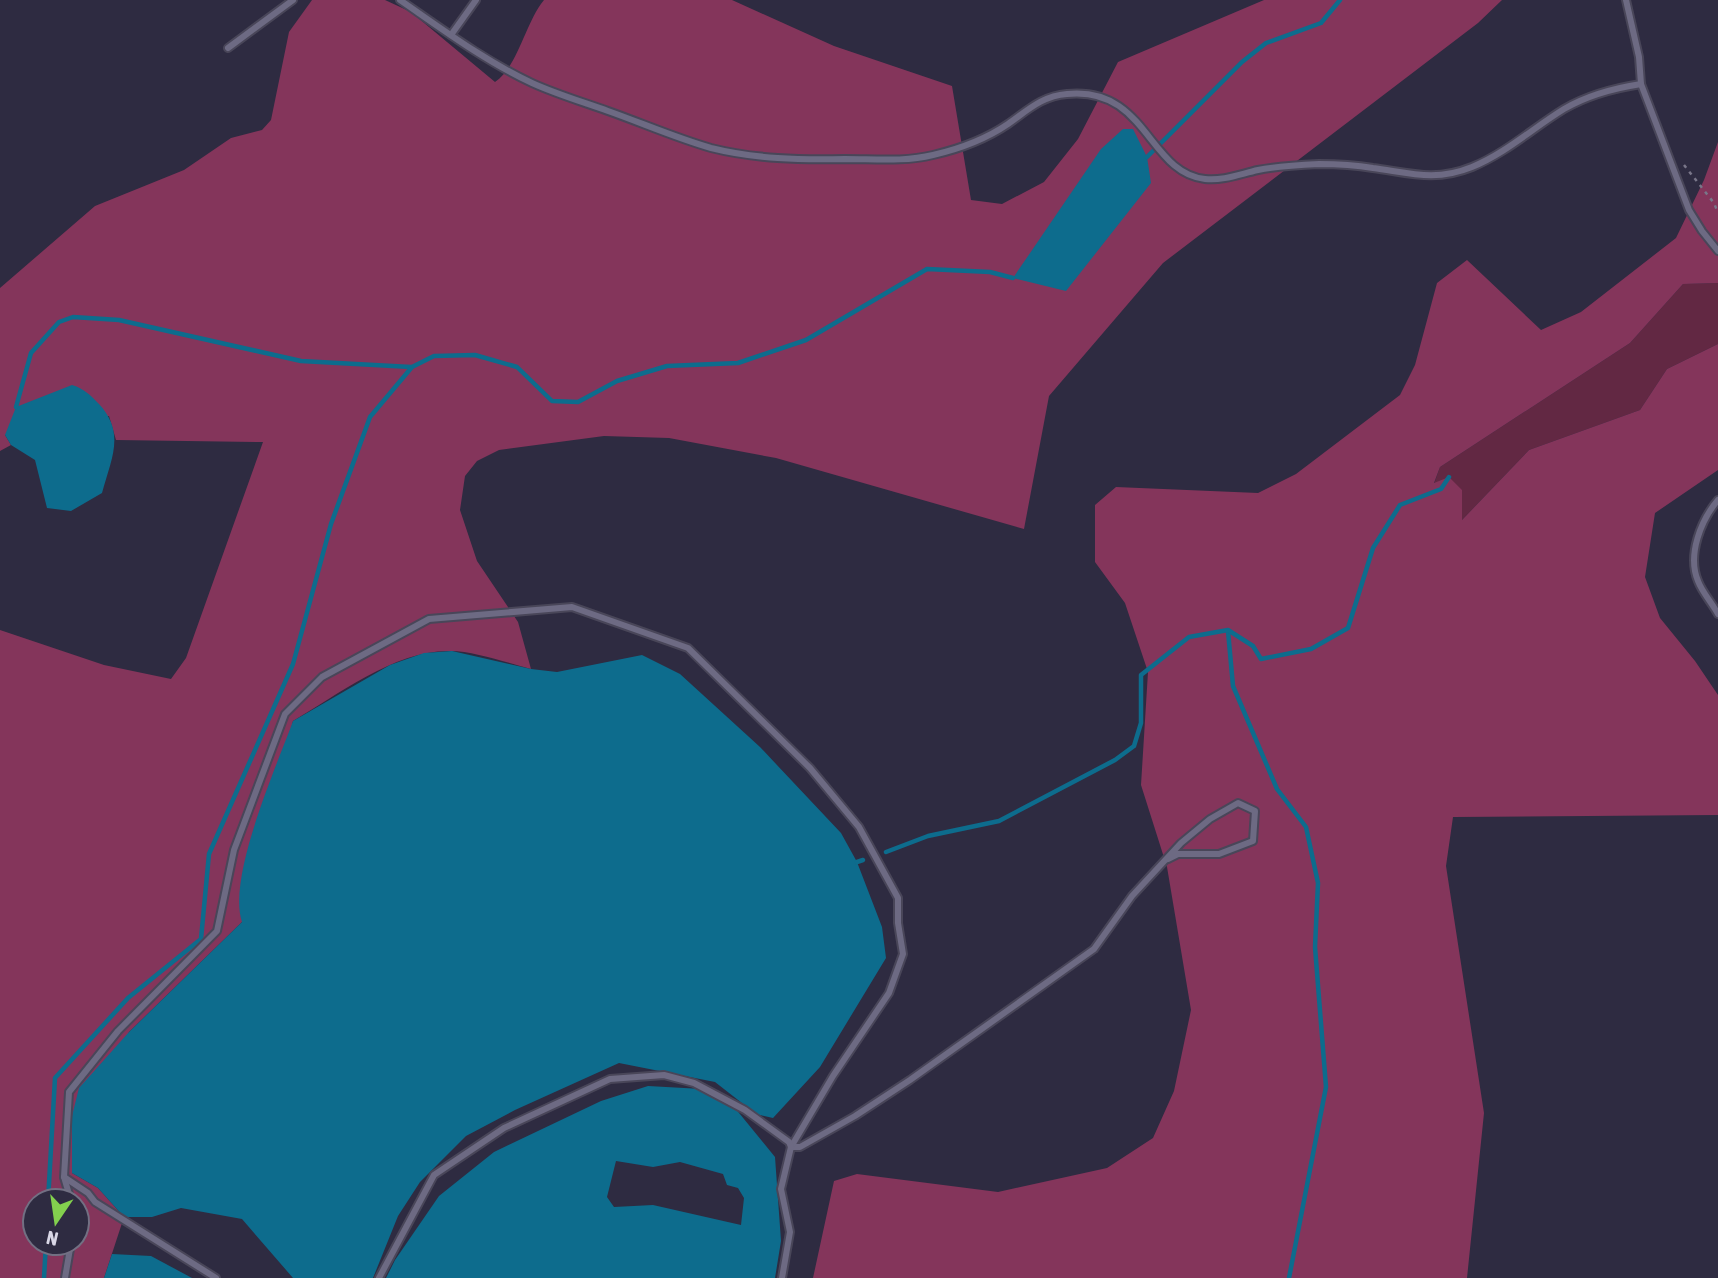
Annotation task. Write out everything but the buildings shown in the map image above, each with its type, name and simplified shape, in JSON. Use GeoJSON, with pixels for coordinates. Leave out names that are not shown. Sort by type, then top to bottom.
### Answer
{"type":"FeatureCollection","features":[{"type":"Feature","properties":{"kind":"lane"},"geometry":{"type":"LineString","coordinates":[[228,48],[293,0]]}},
{"type":"Feature","properties":{"kind":"lane"},"geometry":{"type":"LineString","coordinates":[[400,0],[451,35],[532,83],[722,150],[800,160],[883,161],[950,151],[981,139],[1010,122],[1029,106],[1064,94],[1077,93],[1101,97],[1124,108],[1173,164],[1187,174],[1203,179],[1228,178],[1279,167],[1319,164],[1372,168],[1419,176],[1453,173],[1495,156],[1579,102],[1611,90],[1641,84]]}},
{"type":"Feature","properties":{"kind":"lane"},"geometry":{"type":"LineString","coordinates":[[451,35],[476,0]]}},
{"type":"Feature","properties":{"kind":"lane"},"geometry":{"type":"LineString","coordinates":[[1626,0],[1639,57],[1641,84],[1689,210],[1718,251]]}},
{"type":"Feature","properties":{"kind":"lane"},"geometry":{"type":"LineString","coordinates":[[1718,500],[1707,513],[1699,532],[1695,563],[1698,581],[1718,614]]}},
{"type":"Feature","properties":{"kind":"lane"},"geometry":{"type":"LineString","coordinates":[[67,1187],[64,1177],[69,1092],[118,1031],[217,931],[234,850],[285,714],[322,677],[429,619],[572,607],[688,648],[810,768],[859,827],[898,898],[898,922],[903,954],[889,993],[833,1076],[791,1147],[781,1189],[790,1233],[782,1278]]}},
{"type":"Feature","properties":{"kind":"lane"},"geometry":{"type":"LineString","coordinates":[[791,1147],[800,1147],[855,1116],[1094,949],[1132,896],[1181,844],[1210,819],[1238,803],[1255,811],[1253,841],[1219,854],[1178,854],[1168,859]]}},
{"type":"Feature","properties":{"kind":"lane"},"geometry":{"type":"LineString","coordinates":[[379,1278],[434,1175],[504,1128],[610,1079],[664,1075],[694,1083],[745,1110],[789,1142],[791,1147]]}},
{"type":"Feature","properties":{"kind":"lane"},"geometry":{"type":"LineString","coordinates":[[64,1177],[106,1209],[216,1278]]}},
{"type":"Feature","properties":{"kind":"lane"},"geometry":{"type":"LineString","coordinates":[[65,1278],[69,1257]]}},
{"type":"Feature","properties":{"kind":"path"},"geometry":{"type":"LineString","coordinates":[[1668,152],[1685,166],[1714,203],[1718,213]]}},
{"type":"Feature","properties":{"kind":"shaded area"},"geometry":{"type":"Polygon","coordinates":[[[312,0],[385,0],[411,12],[495,82],[516,56],[544,0],[732,0],[834,46],[952,86],[971,200],[1002,204],[1044,182],[1078,139],[1118,62],[1264,0],[1502,0],[1478,23],[1163,263],[1049,396],[1024,529],[776,458],[669,438],[604,436],[499,450],[477,461],[465,476],[460,510],[477,561],[518,622],[531,669],[470,653],[431,652],[389,665],[293,721],[242,922],[129,1032],[72,1173],[98,1188],[124,1217],[104,1278],[0,1278],[0,630],[104,665],[171,679],[186,658],[263,442],[116,440],[109,416],[5,435],[11,445],[0,451],[0,288],[95,206],[184,170],[231,138],[262,130],[271,120],[289,32],[312,0]]]}},
{"type":"Feature","properties":{"kind":"shaded area"},"geometry":{"type":"Polygon","coordinates":[[[1718,142],[1718,283],[1683,284],[1630,343],[1440,467],[1434,483],[1449,477],[1462,490],[1462,520],[1529,450],[1640,410],[1667,369],[1718,344],[1718,470],[1655,513],[1645,577],[1660,618],[1718,695],[1718,815],[1453,817],[1446,866],[1484,1113],[1467,1278],[813,1278],[834,1181],[857,1174],[998,1192],[1107,1168],[1153,1138],[1174,1091],[1191,1010],[1167,867],[1141,785],[1148,672],[1125,603],[1095,562],[1095,505],[1116,487],[1258,493],[1296,474],[1400,395],[1415,365],[1437,283],[1467,260],[1541,330],[1581,312],[1676,238],[1704,180],[1718,142]]]}},
{"type":"Feature","properties":{"kind":"shaded area"},"geometry":{"type":"Polygon","coordinates":[[[1718,283],[1718,344],[1667,369],[1640,410],[1529,450],[1461,521],[1434,484],[1440,467],[1630,343],[1683,284],[1718,283]]]}},
{"type":"Feature","properties":{"kind":"water"},"geometry":{"type":"Polygon","coordinates":[[[1123,129],[1133,129],[1147,157],[1151,183],[1066,291],[1013,278],[1101,149],[1123,129]]]}},
{"type":"Feature","properties":{"kind":"water"},"geometry":{"type":"Polygon","coordinates":[[[72,385],[90,395],[107,415],[112,425],[114,447],[102,493],[71,511],[47,508],[35,460],[11,445],[5,435],[16,407],[72,385]]]}},
{"type":"Feature","properties":{"kind":"water"},"geometry":{"type":"Polygon","coordinates":[[[452,651],[531,669],[557,672],[642,655],[680,674],[760,747],[841,833],[857,862],[882,927],[886,958],[820,1067],[773,1118],[756,1114],[715,1082],[619,1063],[515,1110],[466,1136],[420,1182],[398,1216],[373,1278],[293,1278],[242,1219],[181,1208],[152,1217],[124,1217],[98,1188],[72,1173],[72,1116],[79,1088],[129,1032],[242,922],[239,902],[247,851],[265,793],[293,721],[390,665],[424,653],[452,651]]]}},
{"type":"Feature","properties":{"kind":"water"},"geometry":{"type":"Polygon","coordinates":[[[648,1086],[702,1089],[735,1108],[775,1157],[781,1241],[775,1278],[386,1278],[395,1260],[439,1196],[494,1152],[601,1101],[648,1086]],[[616,1161],[607,1197],[614,1207],[653,1205],[741,1225],[744,1198],[738,1188],[727,1185],[723,1174],[680,1162],[653,1167],[616,1161]]]}},
{"type":"Feature","properties":{"kind":"water"},"geometry":{"type":"Polygon","coordinates":[[[112,1254],[151,1256],[192,1278],[104,1278],[112,1254]]]}},
{"type":"Feature","properties":{"kind":"waterway"},"geometry":{"type":"LineString","coordinates":[[1147,157],[1242,62],[1266,43],[1321,23],[1340,0]]}},
{"type":"Feature","properties":{"kind":"waterway"},"geometry":{"type":"LineString","coordinates":[[49,1187],[55,1078],[128,998],[201,939],[209,854],[293,664],[331,524],[370,417],[412,367],[434,356],[475,355],[517,367],[552,401],[578,402],[617,381],[667,366],[738,363],[806,340],[927,269],[990,272],[1013,278]]}},
{"type":"Feature","properties":{"kind":"waterway"},"geometry":{"type":"LineString","coordinates":[[16,407],[31,353],[59,322],[73,317],[119,320],[301,361],[411,367]]}},
{"type":"Feature","properties":{"kind":"waterway"},"geometry":{"type":"LineString","coordinates":[[886,852],[928,836],[999,821],[1115,760],[1134,746],[1141,723],[1141,675],[1189,637],[1228,630],[1253,646],[1261,659],[1311,649],[1348,628],[1373,548],[1400,505],[1441,489],[1449,477]]}},
{"type":"Feature","properties":{"kind":"waterway"},"geometry":{"type":"LineString","coordinates":[[1228,631],[1233,686],[1277,789],[1306,827],[1318,883],[1315,947],[1326,1087],[1289,1278]]}},
{"type":"Feature","properties":{"kind":"waterway"},"geometry":{"type":"LineString","coordinates":[[857,862],[863,860]]}},
{"type":"Feature","properties":{"kind":"waterway"},"geometry":{"type":"LineString","coordinates":[[44,1278],[45,1257]]}}]}
